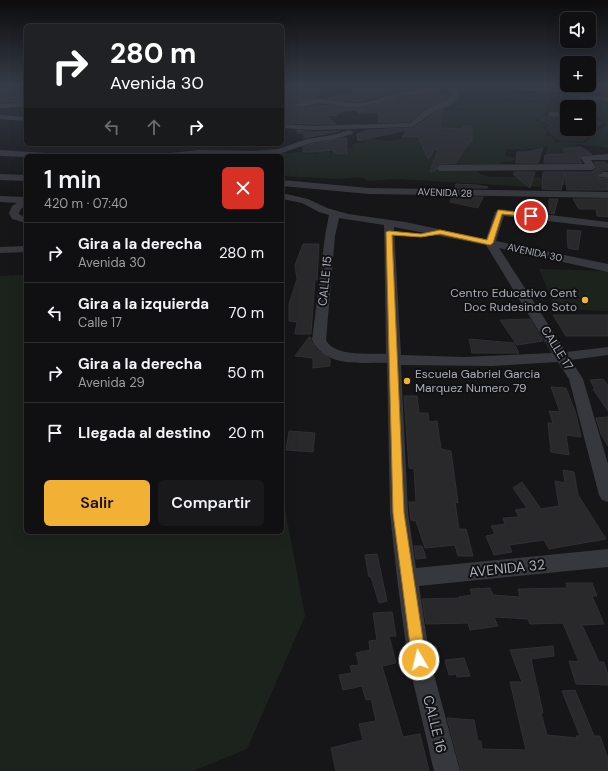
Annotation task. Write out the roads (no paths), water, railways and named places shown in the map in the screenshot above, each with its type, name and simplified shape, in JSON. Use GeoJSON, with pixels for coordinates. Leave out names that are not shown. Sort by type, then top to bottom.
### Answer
{"type":"FeatureCollection","features":[{"type":"Feature","properties":{"kind":"street"},"geometry":{"type":"LineString","coordinates":[[284,126],[313,128],[361,127],[412,125],[416,122]]}},
{"type":"Feature","properties":{"kind":"street"},"geometry":{"type":"LineString","coordinates":[[250,154],[279,151],[310,141],[335,137],[361,127]]}},
{"type":"Feature","properties":{"kind":"street"},"geometry":{"type":"LineString","coordinates":[[0,154],[24,155]]}},
{"type":"Feature","properties":{"kind":"street"},"geometry":{"type":"LineString","coordinates":[[189,154],[220,154]]}},
{"type":"Feature","properties":{"kind":"street"},"geometry":{"type":"LineString","coordinates":[[440,168],[592,167],[585,158],[608,157]]}},
{"type":"Feature","properties":{"kind":"street"},"geometry":{"type":"LineString","coordinates":[[0,177],[24,178]]}},
{"type":"Feature","properties":{"kind":"street","name":"AVENIDA 28"},"geometry":{"type":"LineString","coordinates":[[284,183],[369,191],[608,195]]}},
{"type":"Feature","properties":{"kind":"street","name":"AVENIDA 30"},"geometry":{"type":"LineString","coordinates":[[284,196],[305,201],[335,213],[421,236],[433,235],[440,232],[608,268]]}},
{"type":"Feature","properties":{"kind":"street"},"geometry":{"type":"LineString","coordinates":[[0,199],[24,200]]}},
{"type":"Feature","properties":{"kind":"street"},"geometry":{"type":"LineString","coordinates":[[24,202],[16,208],[14,214],[16,217],[24,219]]}},
{"type":"Feature","properties":{"kind":"street"},"geometry":{"type":"LineString","coordinates":[[490,243],[500,212],[608,225]]}},
{"type":"Feature","properties":{"kind":"street","name":"CALLE 15"},"geometry":{"type":"LineString","coordinates":[[335,213],[330,236],[319,340],[323,349],[334,355],[393,360]]}},
{"type":"Feature","properties":{"kind":"street","name":"CALLE 16"},"geometry":{"type":"LineString","coordinates":[[389,228],[399,513],[419,660],[447,771]]}},
{"type":"Feature","properties":{"kind":"street","name":"CALLE 17"},"geometry":{"type":"LineString","coordinates":[[490,243],[576,379],[608,495]]}},
{"type":"Feature","properties":{"kind":"street"},"geometry":{"type":"LineString","coordinates":[[0,250],[24,249]]}},
{"type":"Feature","properties":{"kind":"street"},"geometry":{"type":"LineString","coordinates":[[393,360],[480,362],[563,358],[608,351]]}},
{"type":"Feature","properties":{"kind":"street","name":"AVENIDA 32"},"geometry":{"type":"LineString","coordinates":[[407,578],[608,558]]}},
{"type":"Feature","properties":{"kind":"place","name":"Centro Educativo Cent Doc Rudesindo Soto"},"geometry":{"type":"Point","coordinates":[585,300]}},
{"type":"Feature","properties":{"kind":"place","name":"Escuela Gabriel Garcia Marquez Numero 79"},"geometry":{"type":"Point","coordinates":[407,381]}}]}
